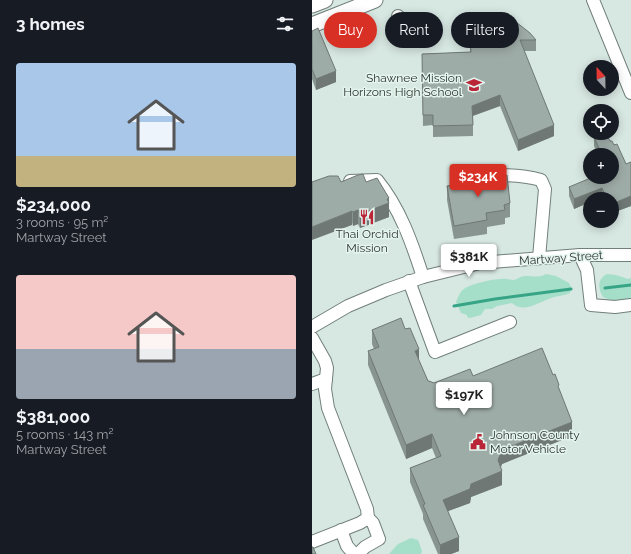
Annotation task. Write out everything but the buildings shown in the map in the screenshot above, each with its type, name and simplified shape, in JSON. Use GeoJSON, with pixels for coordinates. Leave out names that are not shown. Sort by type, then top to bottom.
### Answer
{"type":"FeatureCollection","features":[{"type":"Feature","properties":{"kind":"main road"},"geometry":{"type":"LineString","coordinates":[[312,25],[375,0]]}},
{"type":"Feature","properties":{"kind":"street"},"geometry":{"type":"LineString","coordinates":[[593,0],[631,93]]}},
{"type":"Feature","properties":{"kind":"street"},"geometry":{"type":"LineString","coordinates":[[461,178],[487,175],[526,176],[541,180],[544,189],[539,258]]}},
{"type":"Feature","properties":{"kind":"street"},"geometry":{"type":"LineString","coordinates":[[341,182],[377,180],[387,192],[402,219],[423,277]]}},
{"type":"Feature","properties":{"kind":"street"},"geometry":{"type":"LineString","coordinates":[[580,255],[587,270],[590,305],[615,307],[631,305]]}},
{"type":"Feature","properties":{"kind":"street","name":"Martway Street"},"geometry":{"type":"LineString","coordinates":[[312,327],[348,306],[409,281],[480,263],[580,255],[631,255]]}},
{"type":"Feature","properties":{"kind":"street"},"geometry":{"type":"LineString","coordinates":[[409,281],[435,352],[510,322]]}},
{"type":"Feature","properties":{"kind":"street"},"geometry":{"type":"LineString","coordinates":[[312,338],[325,361],[327,368],[325,389],[328,408],[367,509],[368,518],[373,523],[380,539],[365,547],[358,554]]}},
{"type":"Feature","properties":{"kind":"street"},"geometry":{"type":"LineString","coordinates":[[312,384],[326,379]]}},
{"type":"Feature","properties":{"kind":"street"},"geometry":{"type":"LineString","coordinates":[[312,542],[368,518]]}},
{"type":"Feature","properties":{"kind":"street"},"geometry":{"type":"LineString","coordinates":[[341,530],[347,546],[354,554]]}},
{"type":"Feature","properties":{"kind":"green space"},"geometry":{"type":"Polygon","coordinates":[[[546,274],[556,276],[569,283],[571,287],[570,293],[526,307],[516,306],[512,303],[497,306],[492,309],[485,309],[481,315],[470,318],[461,313],[456,302],[463,290],[476,284],[497,279],[514,280],[524,276],[538,276],[546,274]]]}},
{"type":"Feature","properties":{"kind":"green space"},"geometry":{"type":"Polygon","coordinates":[[[607,274],[628,279],[631,278],[631,298],[613,300],[603,297],[599,284],[601,278],[607,274]]]}},
{"type":"Feature","properties":{"kind":"green space"},"geometry":{"type":"Polygon","coordinates":[[[411,538],[418,540],[422,551],[421,554],[389,554],[398,544],[411,538]]]}},
{"type":"Feature","properties":{"kind":"waterway"},"geometry":{"type":"LineString","coordinates":[[605,288],[631,285]]}},
{"type":"Feature","properties":{"kind":"waterway"},"geometry":{"type":"LineString","coordinates":[[454,306],[571,289]]}},
{"type":"Feature","properties":{"kind":"place","name":"Shawnee Mission Horizons High School"},"geometry":{"type":"Point","coordinates":[474,85]}},
{"type":"Feature","properties":{"kind":"place","name":"Thai Orchid Mission"},"geometry":{"type":"Point","coordinates":[367,217]}},
{"type":"Feature","properties":{"kind":"place","name":"Johnson County Motor Vehicle"},"geometry":{"type":"Point","coordinates":[478,442]}}]}
